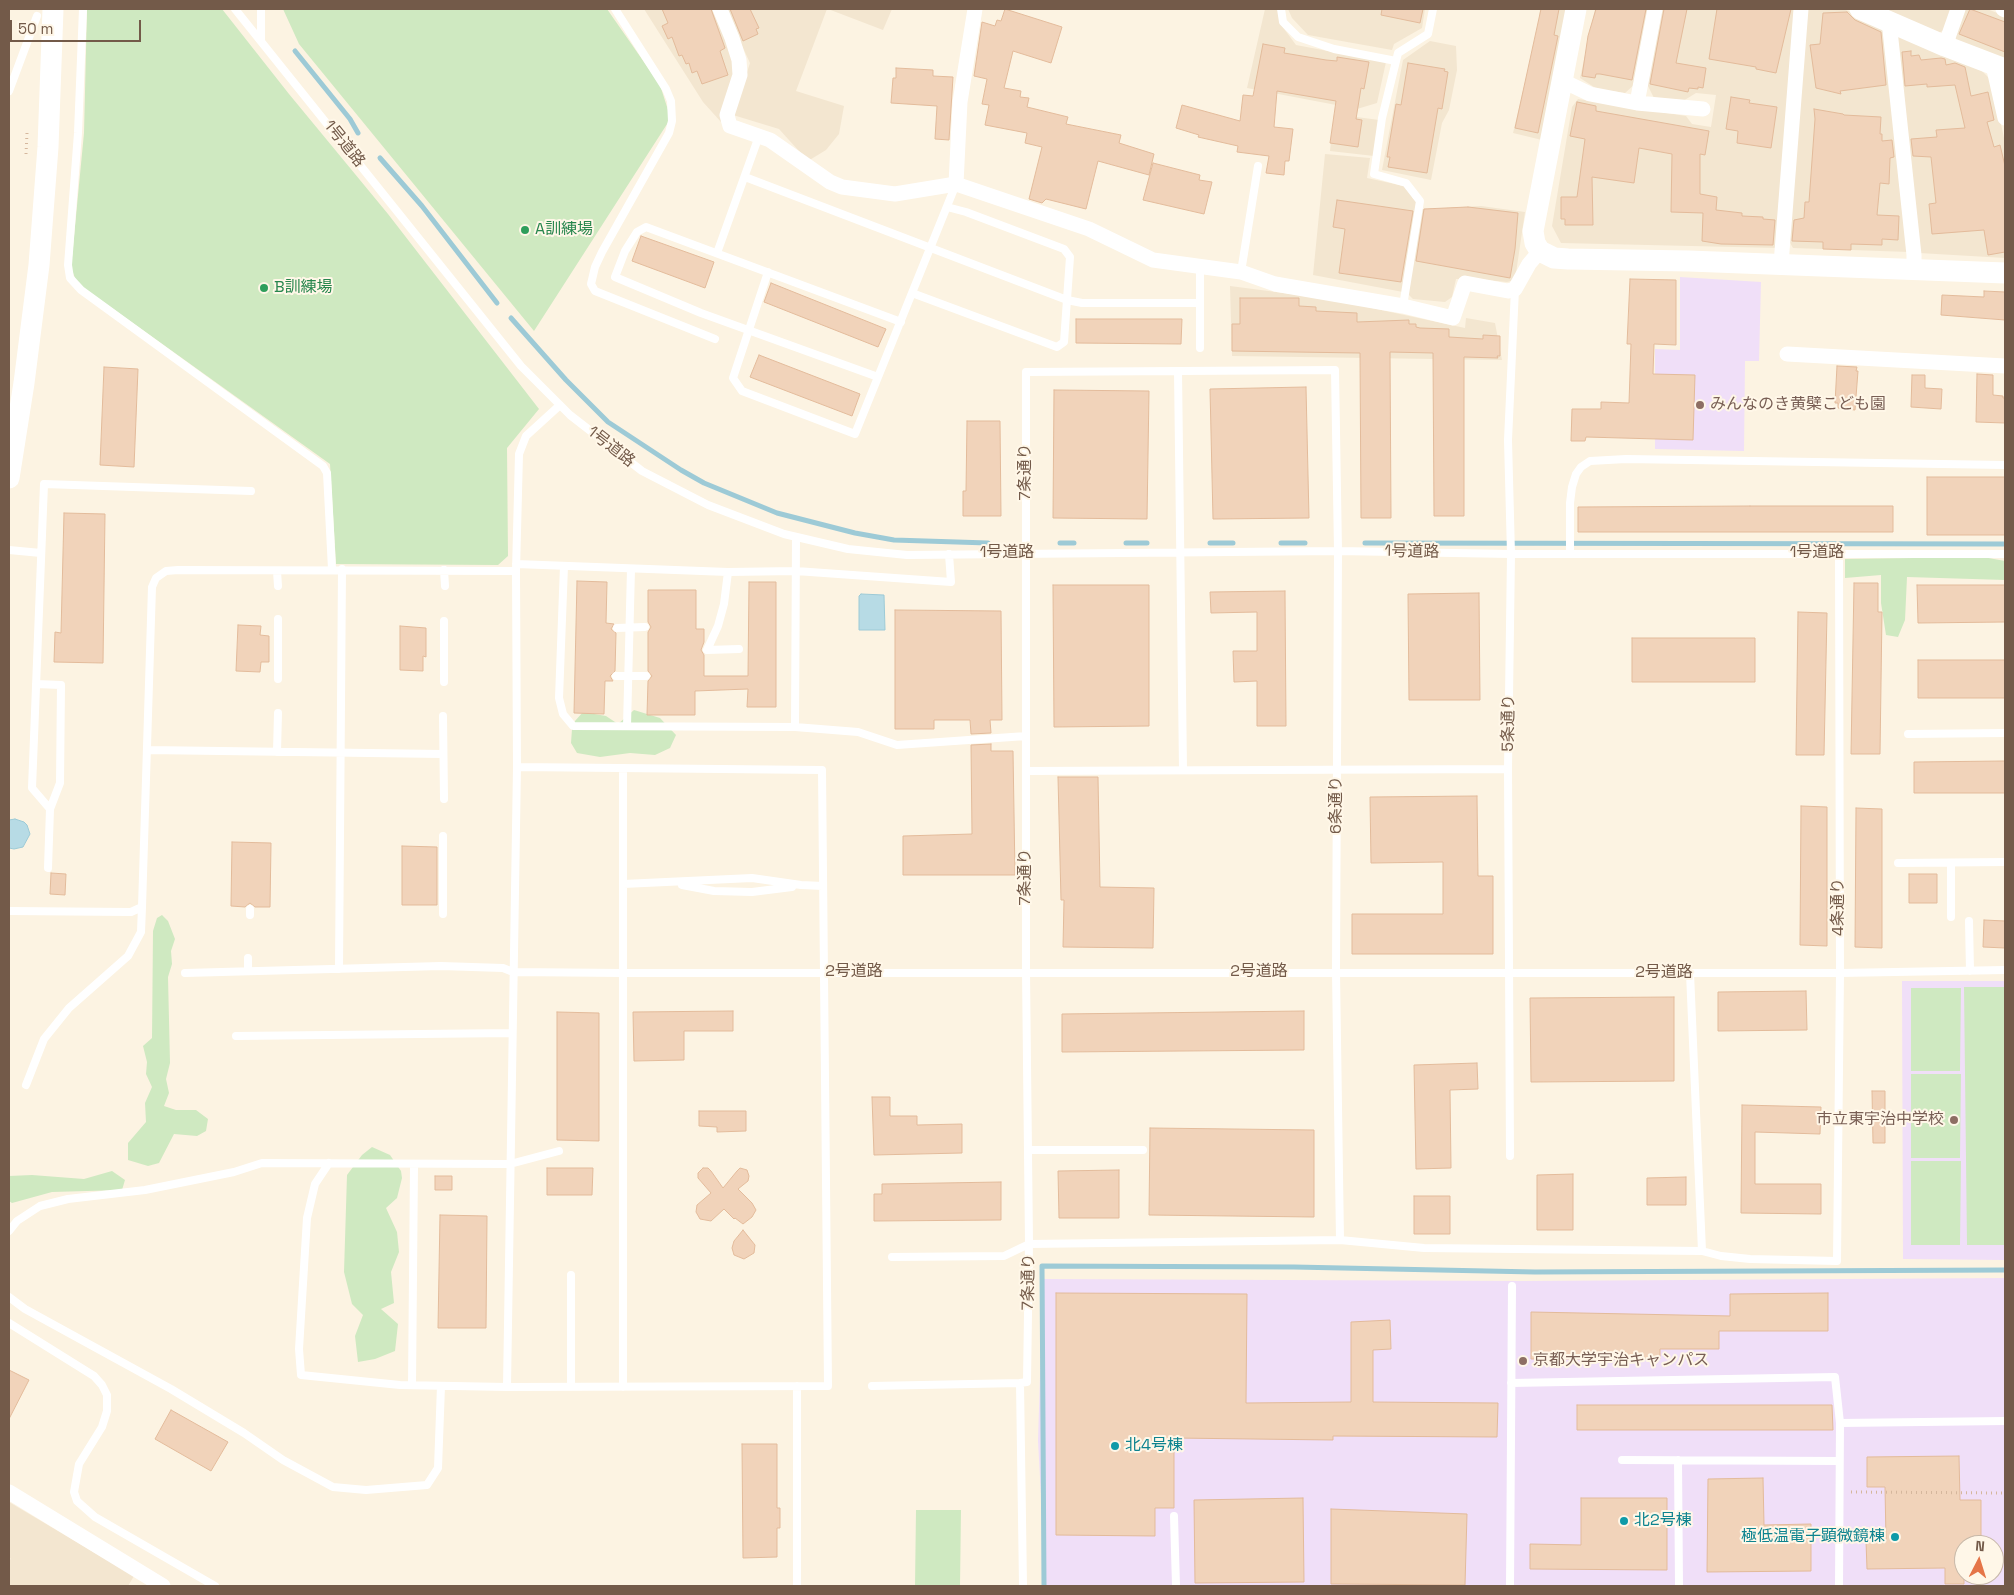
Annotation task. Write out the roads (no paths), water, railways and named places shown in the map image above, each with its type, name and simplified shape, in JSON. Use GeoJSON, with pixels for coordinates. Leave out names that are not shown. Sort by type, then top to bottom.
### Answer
{"type":"FeatureCollection","features":[{"type":"Feature","properties":{"kind":"street"},"geometry":{"type":"LineString","coordinates":[[720,9],[739,60],[740,76],[727,115],[730,126],[770,140],[830,182],[842,187],[895,194],[956,184],[1089,229],[1153,260],[1241,272],[1275,284],[1403,306],[1453,318],[1465,283],[1508,291],[1515,289],[1528,264],[1540,251]]}},
{"type":"Feature","properties":{"kind":"street"},"geometry":{"type":"LineString","coordinates":[[956,184],[960,102],[975,9]]}},
{"type":"Feature","properties":{"kind":"street"},"geometry":{"type":"LineString","coordinates":[[1576,9],[1533,231],[1535,242],[1540,251],[1554,258],[1568,259],[1914,268],[2005,273]]}},
{"type":"Feature","properties":{"kind":"street"},"geometry":{"type":"LineString","coordinates":[[1637,103],[1655,9]]}},
{"type":"Feature","properties":{"kind":"street"},"geometry":{"type":"LineString","coordinates":[[1781,264],[1801,9]]}},
{"type":"Feature","properties":{"kind":"street"},"geometry":{"type":"LineString","coordinates":[[1860,9],[1999,67],[2005,118]]}},
{"type":"Feature","properties":{"kind":"street"},"geometry":{"type":"LineString","coordinates":[[1945,46],[1958,9]]}},
{"type":"Feature","properties":{"kind":"street"},"geometry":{"type":"LineString","coordinates":[[9,478],[24,383],[39,265],[48,147],[45,12]]}},
{"type":"Feature","properties":{"kind":"street"},"geometry":{"type":"LineString","coordinates":[[1889,21],[1914,268]]}},
{"type":"Feature","properties":{"kind":"street"},"geometry":{"type":"LineString","coordinates":[[1563,81],[1590,94],[1637,103],[1703,109]]}},
{"type":"Feature","properties":{"kind":"street"},"geometry":{"type":"LineString","coordinates":[[1787,354],[2005,366]]}},
{"type":"Feature","properties":{"kind":"street"},"geometry":{"type":"LineString","coordinates":[[9,1492],[138,1581],[163,1586]]}},
{"type":"Feature","properties":{"kind":"lane"},"geometry":{"type":"LineString","coordinates":[[82,9],[78,133],[68,264],[70,278],[81,290],[318,461],[327,473],[332,569]]}},
{"type":"Feature","properties":{"kind":"lane","name":"1号道路"},"geometry":{"type":"LineString","coordinates":[[236,9],[521,366],[570,415],[642,471],[708,505],[796,537],[848,549],[907,554],[1338,551],[2005,554]]}},
{"type":"Feature","properties":{"kind":"lane"},"geometry":{"type":"LineString","coordinates":[[260,9],[261,40]]}},
{"type":"Feature","properties":{"kind":"lane"},"geometry":{"type":"LineString","coordinates":[[615,9],[666,89],[671,101],[672,121],[669,133],[602,252],[595,267],[591,284],[595,290],[715,339]]}},
{"type":"Feature","properties":{"kind":"lane"},"geometry":{"type":"LineString","coordinates":[[1281,9],[1283,22],[1298,37],[1334,49],[1396,61]]}},
{"type":"Feature","properties":{"kind":"lane"},"geometry":{"type":"LineString","coordinates":[[1403,306],[1420,201],[1406,182],[1374,174],[1382,118],[1398,53],[1428,34],[1433,9]]}},
{"type":"Feature","properties":{"kind":"lane"},"geometry":{"type":"LineString","coordinates":[[9,91],[45,12]]}},
{"type":"Feature","properties":{"kind":"lane"},"geometry":{"type":"LineString","coordinates":[[717,253],[759,136]]}},
{"type":"Feature","properties":{"kind":"lane"},"geometry":{"type":"LineString","coordinates":[[1241,272],[1258,166]]}},
{"type":"Feature","properties":{"kind":"lane"},"geometry":{"type":"LineString","coordinates":[[744,177],[1067,300],[1082,303],[1199,303]]}},
{"type":"Feature","properties":{"kind":"lane"},"geometry":{"type":"LineString","coordinates":[[768,272],[733,378],[742,391],[856,434],[956,184]]}},
{"type":"Feature","properties":{"kind":"lane"},"geometry":{"type":"LineString","coordinates":[[912,293],[1057,347],[1064,342],[1070,257],[1064,249],[966,212],[947,207]]}},
{"type":"Feature","properties":{"kind":"lane"},"geometry":{"type":"LineString","coordinates":[[878,378],[749,329],[701,313],[615,277],[624,251],[637,232],[646,227],[901,322]]}},
{"type":"Feature","properties":{"kind":"lane"},"geometry":{"type":"LineString","coordinates":[[1200,267],[1200,348]]}},
{"type":"Feature","properties":{"kind":"lane","name":"5条通り"},"geometry":{"type":"LineString","coordinates":[[1510,1156],[1511,973],[1508,769],[1511,536],[1508,440],[1515,289]]}},
{"type":"Feature","properties":{"kind":"lane","name":"6条通り"},"geometry":{"type":"LineString","coordinates":[[1178,371],[1335,370],[1338,551],[1336,972],[1340,1240]]}},
{"type":"Feature","properties":{"kind":"lane"},"geometry":{"type":"LineString","coordinates":[[1178,371],[1183,770]]}},
{"type":"Feature","properties":{"kind":"lane","name":"7条通り"},"geometry":{"type":"LineString","coordinates":[[1023,1586],[1023,1382],[1029,1244],[1026,971],[1026,372],[1178,371]]}},
{"type":"Feature","properties":{"kind":"lane"},"geometry":{"type":"LineString","coordinates":[[507,1387],[517,767],[516,567],[519,454],[526,436],[560,405]]}},
{"type":"Feature","properties":{"kind":"lane"},"geometry":{"type":"LineString","coordinates":[[1570,552],[1572,487],[1576,474],[1590,460],[2005,465]]}},
{"type":"Feature","properties":{"kind":"lane"},"geometry":{"type":"LineString","coordinates":[[50,809],[32,788],[44,484],[252,491]]}},
{"type":"Feature","properties":{"kind":"lane"},"geometry":{"type":"LineString","coordinates":[[796,537],[796,727]]}},
{"type":"Feature","properties":{"kind":"lane"},"geometry":{"type":"LineString","coordinates":[[12,551],[41,553]]}},
{"type":"Feature","properties":{"kind":"lane"},"geometry":{"type":"LineString","coordinates":[[26,1085],[44,1039],[56,1023],[69,1008],[128,956],[141,932],[152,587],[156,578],[166,572],[178,570],[444,570],[564,566],[728,572],[796,571],[951,582],[949,554]]}},
{"type":"Feature","properties":{"kind":"lane","name":"4条通り"},"geometry":{"type":"LineString","coordinates":[[1702,1251],[1721,1256],[1750,1259],[1837,1261],[1840,973],[1839,554]]}},
{"type":"Feature","properties":{"kind":"lane"},"geometry":{"type":"LineString","coordinates":[[564,566],[559,698],[563,714],[573,726],[796,727],[858,732],[897,745],[1026,736]]}},
{"type":"Feature","properties":{"kind":"lane"},"geometry":{"type":"LineString","coordinates":[[339,969],[339,753],[342,569]]}},
{"type":"Feature","properties":{"kind":"lane"},"geometry":{"type":"LineString","coordinates":[[627,726],[631,569]]}},
{"type":"Feature","properties":{"kind":"lane"},"geometry":{"type":"LineString","coordinates":[[444,570],[445,586]]}},
{"type":"Feature","properties":{"kind":"lane"},"geometry":{"type":"LineString","coordinates":[[277,571],[278,586]]}},
{"type":"Feature","properties":{"kind":"lane"},"geometry":{"type":"LineString","coordinates":[[728,572],[724,604],[718,626],[707,650],[739,649]]}},
{"type":"Feature","properties":{"kind":"lane"},"geometry":{"type":"LineString","coordinates":[[278,619],[278,679]]}},
{"type":"Feature","properties":{"kind":"lane"},"geometry":{"type":"LineString","coordinates":[[444,621],[444,682]]}},
{"type":"Feature","properties":{"kind":"lane"},"geometry":{"type":"LineString","coordinates":[[617,628],[646,627]]}},
{"type":"Feature","properties":{"kind":"lane"},"geometry":{"type":"LineString","coordinates":[[616,676],[646,676]]}},
{"type":"Feature","properties":{"kind":"lane"},"geometry":{"type":"LineString","coordinates":[[36,684],[61,685],[60,783],[50,809],[48,868]]}},
{"type":"Feature","properties":{"kind":"lane"},"geometry":{"type":"LineString","coordinates":[[278,713],[278,752]]}},
{"type":"Feature","properties":{"kind":"lane"},"geometry":{"type":"LineString","coordinates":[[443,716],[444,799]]}},
{"type":"Feature","properties":{"kind":"lane"},"geometry":{"type":"LineString","coordinates":[[1908,734],[2005,733]]}},
{"type":"Feature","properties":{"kind":"lane"},"geometry":{"type":"LineString","coordinates":[[147,750],[443,754]]}},
{"type":"Feature","properties":{"kind":"lane"},"geometry":{"type":"LineString","coordinates":[[328,1164],[315,1184],[307,1218],[300,1350],[301,1375],[441,1386],[828,1386],[822,770],[517,767]]}},
{"type":"Feature","properties":{"kind":"lane"},"geometry":{"type":"LineString","coordinates":[[623,768],[623,1386]]}},
{"type":"Feature","properties":{"kind":"lane"},"geometry":{"type":"LineString","coordinates":[[1026,771],[1337,768],[1508,769]]}},
{"type":"Feature","properties":{"kind":"lane"},"geometry":{"type":"LineString","coordinates":[[443,914],[444,836]]}},
{"type":"Feature","properties":{"kind":"lane"},"geometry":{"type":"LineString","coordinates":[[1951,862],[1952,917]]}},
{"type":"Feature","properties":{"kind":"lane"},"geometry":{"type":"LineString","coordinates":[[1898,863],[2005,862]]}},
{"type":"Feature","properties":{"kind":"lane"},"geometry":{"type":"LineString","coordinates":[[622,884],[752,878],[823,886]]}},
{"type":"Feature","properties":{"kind":"lane"},"geometry":{"type":"LineString","coordinates":[[672,883],[714,891],[752,892],[801,885]]}},
{"type":"Feature","properties":{"kind":"lane"},"geometry":{"type":"LineString","coordinates":[[9,911],[131,912],[142,907]]}},
{"type":"Feature","properties":{"kind":"lane"},"geometry":{"type":"LineString","coordinates":[[1969,921],[1970,971]]}},
{"type":"Feature","properties":{"kind":"lane"},"geometry":{"type":"LineString","coordinates":[[248,958],[248,971]]}},
{"type":"Feature","properties":{"kind":"lane","name":"2号道路"},"geometry":{"type":"LineString","coordinates":[[185,973],[441,966],[503,968],[513,972],[622,973],[1026,971],[1840,973],[2005,970]]}},
{"type":"Feature","properties":{"kind":"lane"},"geometry":{"type":"LineString","coordinates":[[892,1258],[1004,1256],[1029,1244],[1340,1240],[1424,1248],[1702,1251],[1690,972]]}},
{"type":"Feature","properties":{"kind":"lane"},"geometry":{"type":"LineString","coordinates":[[236,1036],[512,1033]]}},
{"type":"Feature","properties":{"kind":"lane"},"geometry":{"type":"LineString","coordinates":[[1028,1150],[1144,1150]]}},
{"type":"Feature","properties":{"kind":"lane"},"geometry":{"type":"LineString","coordinates":[[9,1231],[17,1221],[40,1206],[68,1199],[145,1190],[234,1172],[262,1163],[510,1164],[560,1151]]}},
{"type":"Feature","properties":{"kind":"lane"},"geometry":{"type":"LineString","coordinates":[[412,1385],[414,1164]]}},
{"type":"Feature","properties":{"kind":"lane"},"geometry":{"type":"LineString","coordinates":[[571,1387],[572,1276]]}},
{"type":"Feature","properties":{"kind":"lane"},"geometry":{"type":"LineString","coordinates":[[1510,1586],[1512,1286]]}},
{"type":"Feature","properties":{"kind":"lane"},"geometry":{"type":"LineString","coordinates":[[9,1297],[25,1309],[171,1389],[244,1433],[283,1460],[333,1487],[366,1490],[427,1485],[438,1468],[441,1386]]}},
{"type":"Feature","properties":{"kind":"lane"},"geometry":{"type":"LineString","coordinates":[[9,1323],[94,1376],[102,1384],[107,1396],[107,1411],[102,1427],[79,1464],[74,1492],[77,1501],[95,1517],[216,1586]]}},
{"type":"Feature","properties":{"kind":"lane"},"geometry":{"type":"LineString","coordinates":[[1512,1383],[1836,1377],[1840,1423],[1840,1586]]}},
{"type":"Feature","properties":{"kind":"lane"},"geometry":{"type":"LineString","coordinates":[[872,1386],[1023,1382]]}},
{"type":"Feature","properties":{"kind":"lane"},"geometry":{"type":"LineString","coordinates":[[797,1386],[797,1586]]}},
{"type":"Feature","properties":{"kind":"lane"},"geometry":{"type":"LineString","coordinates":[[1840,1423],[2005,1421]]}},
{"type":"Feature","properties":{"kind":"lane"},"geometry":{"type":"LineString","coordinates":[[1622,1460],[1840,1461]]}},
{"type":"Feature","properties":{"kind":"lane"},"geometry":{"type":"LineString","coordinates":[[1678,1460],[1679,1586]]}},
{"type":"Feature","properties":{"kind":"lane"},"geometry":{"type":"LineString","coordinates":[[1174,1516],[1176,1586]]}},
{"type":"Feature","properties":{"kind":"water"},"geometry":{"type":"Polygon","coordinates":[[[861,594],[884,595],[885,630],[859,630],[859,596],[861,594]]]}},
{"type":"Feature","properties":{"kind":"water"},"geometry":{"type":"Polygon","coordinates":[[[15,819],[27,825],[30,834],[23,847],[14,849],[9,848],[9,820],[15,819]]]}},
{"type":"Feature","properties":{"kind":"waterway"},"geometry":{"type":"LineString","coordinates":[[295,51],[350,119],[358,133]]}},
{"type":"Feature","properties":{"kind":"waterway"},"geometry":{"type":"LineString","coordinates":[[380,158],[422,206],[497,303]]}},
{"type":"Feature","properties":{"kind":"waterway"},"geometry":{"type":"LineString","coordinates":[[511,318],[566,380],[608,422],[704,483],[777,513],[855,533],[894,540],[988,543]]}},
{"type":"Feature","properties":{"kind":"waterway"},"geometry":{"type":"LineString","coordinates":[[1060,543],[1074,543]]}},
{"type":"Feature","properties":{"kind":"waterway"},"geometry":{"type":"LineString","coordinates":[[1126,543],[1147,543]]}},
{"type":"Feature","properties":{"kind":"waterway"},"geometry":{"type":"LineString","coordinates":[[1210,543],[1233,543]]}},
{"type":"Feature","properties":{"kind":"waterway"},"geometry":{"type":"LineString","coordinates":[[1281,543],[1305,543]]}},
{"type":"Feature","properties":{"kind":"waterway"},"geometry":{"type":"LineString","coordinates":[[1365,543],[2005,544]]}},
{"type":"Feature","properties":{"kind":"waterway"},"geometry":{"type":"LineString","coordinates":[[1044,1586],[1042,1266],[1294,1267],[1535,1272],[2005,1270]]}},
{"type":"Feature","properties":{"kind":"place","name":"A訓練場"},"geometry":{"type":"Point","coordinates":[525,230]}},
{"type":"Feature","properties":{"kind":"place","name":"B訓練場"},"geometry":{"type":"Point","coordinates":[264,288]}},
{"type":"Feature","properties":{"kind":"place","name":"みんなのき黄檗こども園"},"geometry":{"type":"Point","coordinates":[1700,405]}},
{"type":"Feature","properties":{"kind":"place","name":"市立東宇治中学校"},"geometry":{"type":"Point","coordinates":[1954,1120]}},
{"type":"Feature","properties":{"kind":"place","name":"京都大学宇治キャンパス"},"geometry":{"type":"Point","coordinates":[1523,1361]}},
{"type":"Feature","properties":{"kind":"place","name":"北4号棟"},"geometry":{"type":"Point","coordinates":[1115,1446]}},
{"type":"Feature","properties":{"kind":"place","name":"北2号棟"},"geometry":{"type":"Point","coordinates":[1624,1521]}},
{"type":"Feature","properties":{"kind":"place","name":"極低温電子顕微鏡棟"},"geometry":{"type":"Point","coordinates":[1895,1537]}}]}
